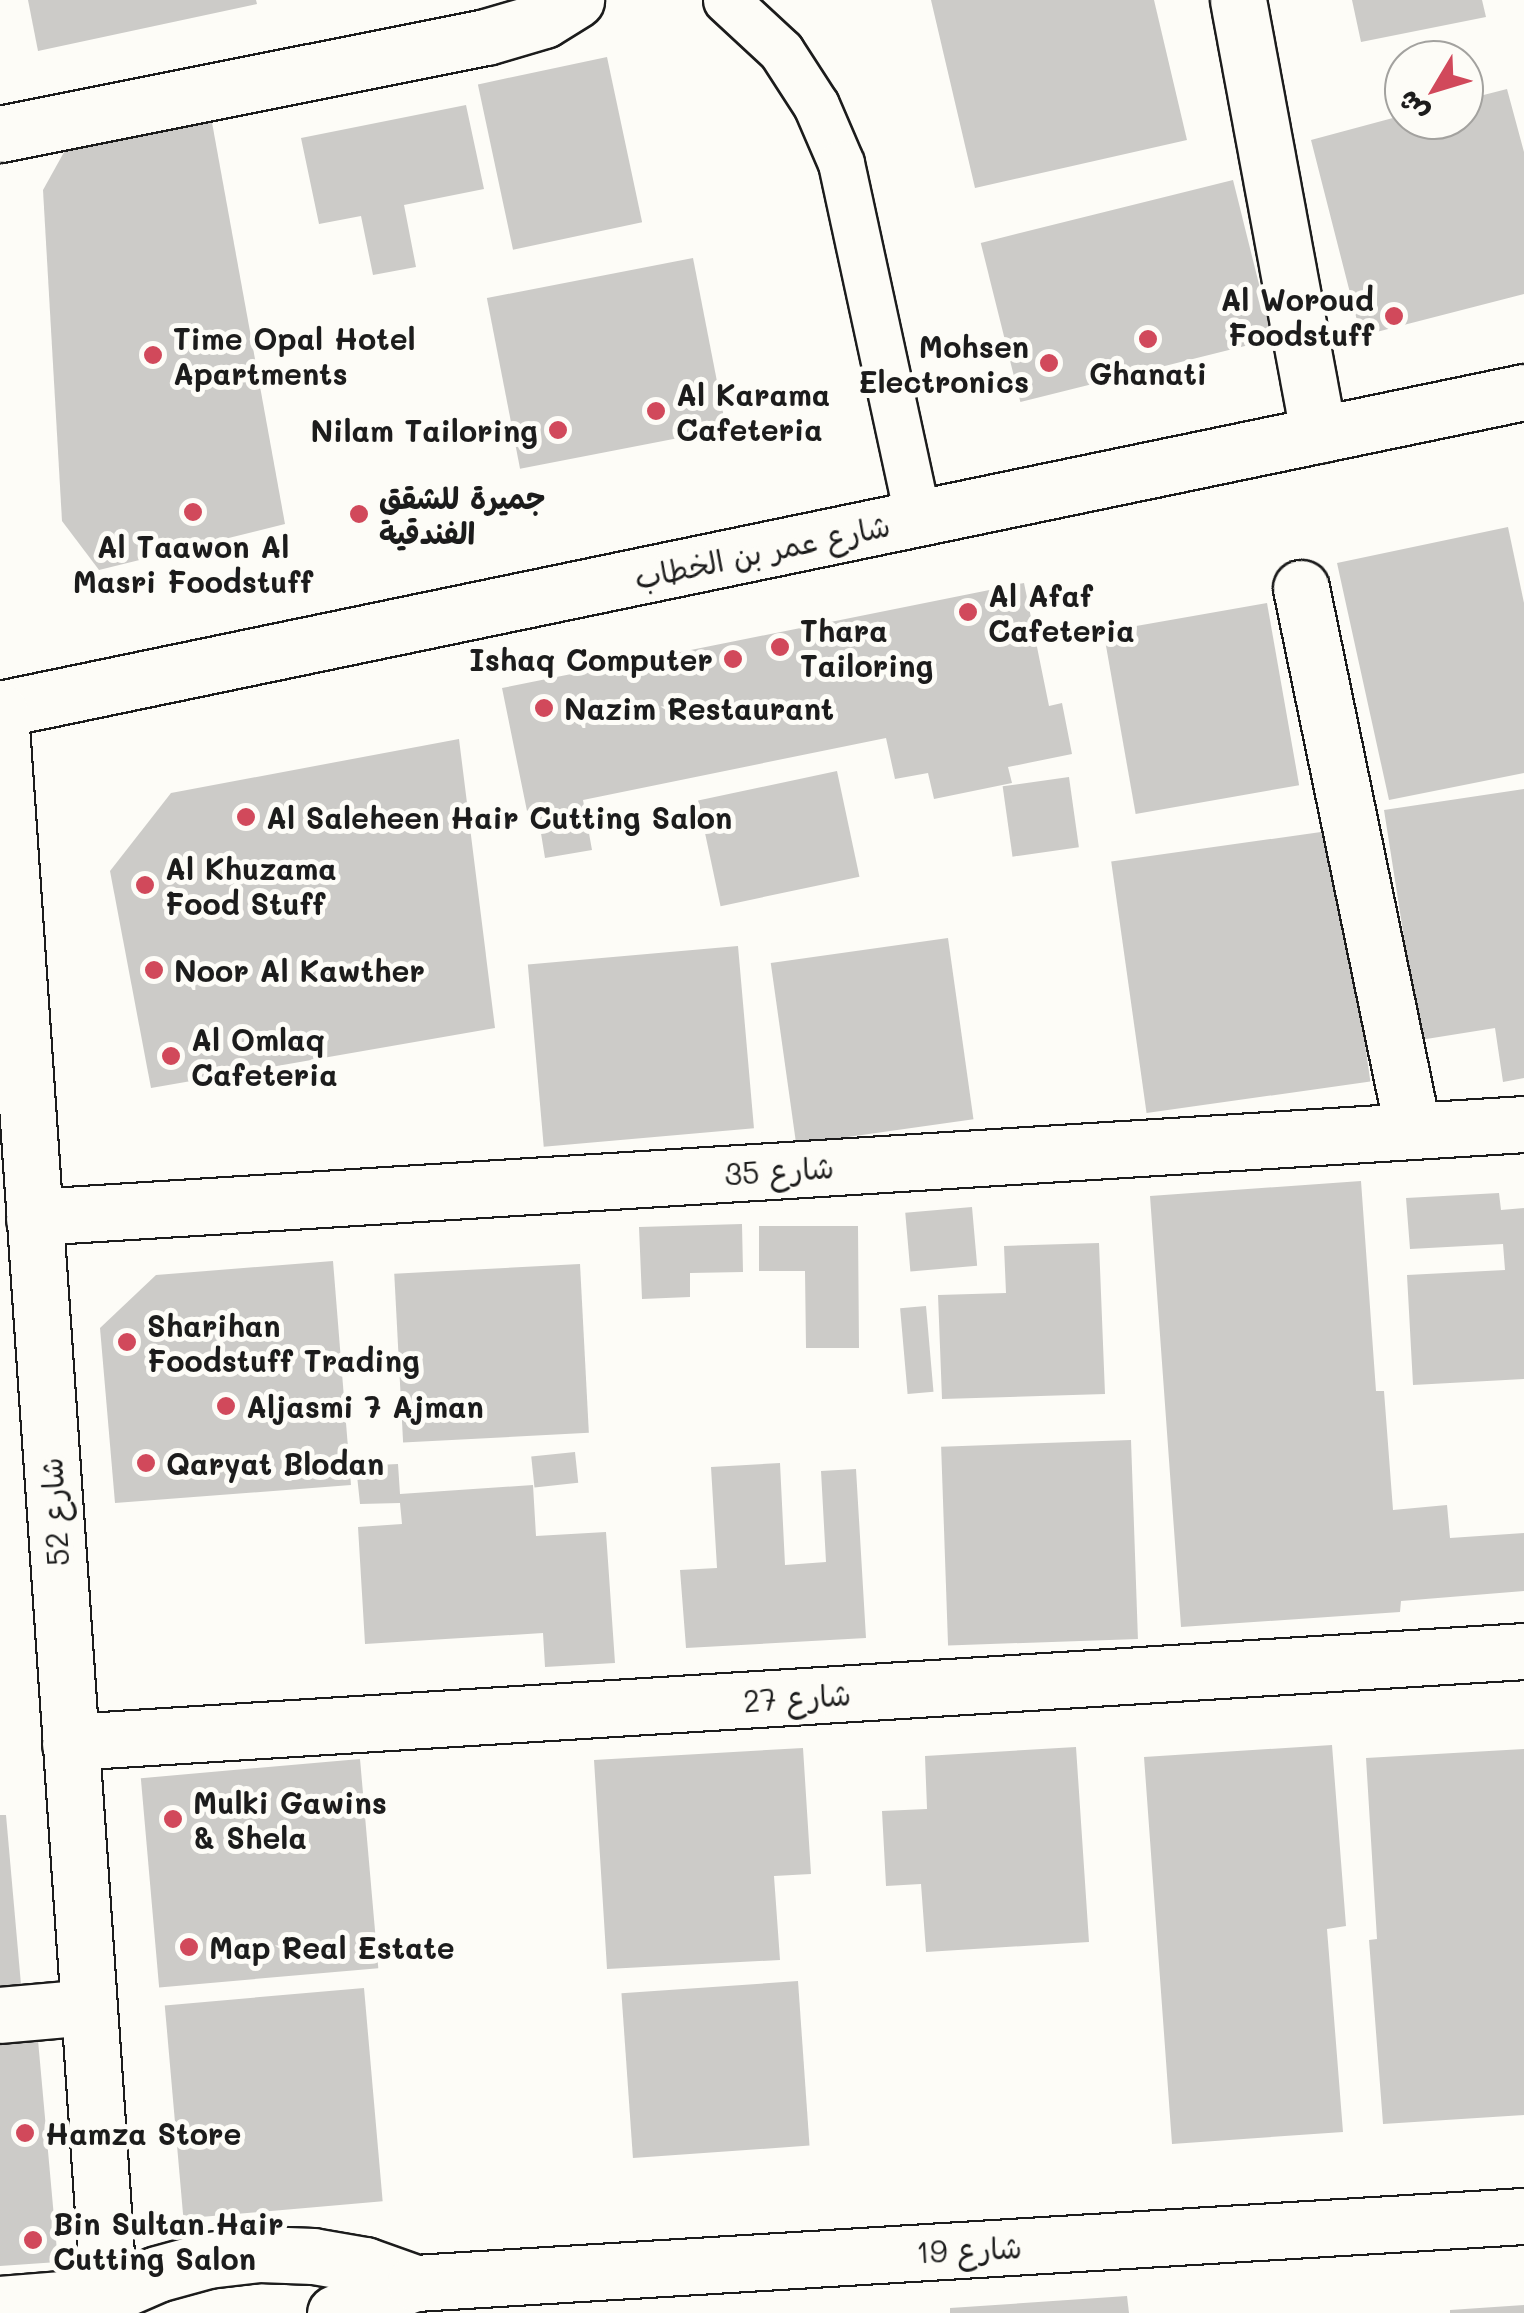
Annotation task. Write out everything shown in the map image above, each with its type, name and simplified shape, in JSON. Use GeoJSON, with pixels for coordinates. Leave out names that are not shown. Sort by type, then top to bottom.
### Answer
{"type":"FeatureCollection","features":[{"type":"Feature","properties":{"kind":"street"},"geometry":{"type":"LineString","coordinates":[[0,134],[486,37],[544,20],[576,0]]}},
{"type":"Feature","properties":{"kind":"street"},"geometry":{"type":"LineString","coordinates":[[1238,0],[1318,435]]}},
{"type":"Feature","properties":{"kind":"street","name":"شارع عمر بن الخطاب"},"geometry":{"type":"LineString","coordinates":[[0,710],[1524,392]]}},
{"type":"Feature","properties":{"kind":"street"},"geometry":{"type":"LineString","coordinates":[[1301,588],[1413,1131]]}},
{"type":"Feature","properties":{"kind":"street","name":"شارع 52"},"geometry":{"type":"LineString","coordinates":[[0,710],[88,2007],[126,2307]]}},
{"type":"Feature","properties":{"kind":"street","name":"شارع 35"},"geometry":{"type":"LineString","coordinates":[[34,1216],[1524,1124]]}},
{"type":"Feature","properties":{"kind":"street","name":"شارع 27"},"geometry":{"type":"LineString","coordinates":[[70,1742],[1524,1651]]}},
{"type":"Feature","properties":{"kind":"street"},"geometry":{"type":"LineString","coordinates":[[0,2016],[88,2007]]}},
{"type":"Feature","properties":{"kind":"street","name":"شارع 19"},"geometry":{"type":"LineString","coordinates":[[335,2313],[415,2283],[1524,2216]]}},
{"type":"Feature","properties":{"kind":"street","name":"شارع 19"},"geometry":{"type":"LineString","coordinates":[[0,2304],[126,2307],[157,2274],[208,2260],[260,2254],[313,2256],[365,2265],[415,2283]]}},
{"type":"Feature","properties":{"kind":"lane"},"geometry":{"type":"LineString","coordinates":[[726,0],[781,51],[816,105],[842,163],[918,519]]}},
{"type":"Feature","properties":{"kind":"building"},"geometry":{"type":"Polygon","coordinates":[[[28,0],[256,0],[257,4],[38,51],[28,0]]]}},
{"type":"Feature","properties":{"kind":"building"},"geometry":{"type":"Polygon","coordinates":[[[931,0],[1154,0],[1187,140],[975,188],[931,0]]]}},
{"type":"Feature","properties":{"kind":"building"},"geometry":{"type":"Polygon","coordinates":[[[1352,0],[1482,0],[1486,17],[1361,42],[1352,0]]]}},
{"type":"Feature","properties":{"kind":"building"},"geometry":{"type":"Polygon","coordinates":[[[607,57],[642,222],[513,250],[478,84],[607,57]]]}},
{"type":"Feature","properties":{"kind":"building"},"geometry":{"type":"Polygon","coordinates":[[[1507,89],[1524,152],[1524,294],[1361,336],[1311,140],[1384,120],[1384,140],[1484,140],[1484,95],[1507,89]]]}},
{"type":"Feature","properties":{"kind":"building"},"geometry":{"type":"Polygon","coordinates":[[[466,105],[484,189],[404,205],[416,267],[373,275],[361,216],[319,224],[301,138],[466,105]]]}},
{"type":"Feature","properties":{"kind":"building","name":"Time Opal Hotel Apartments"},"geometry":{"type":"Polygon","coordinates":[[[209,106],[285,524],[99,570],[62,521],[43,190],[68,145],[209,106]]]}},
{"type":"Feature","properties":{"kind":"building"},"geometry":{"type":"Polygon","coordinates":[[[1233,180],[1273,339],[1020,402],[981,243],[1233,180]]]}},
{"type":"Feature","properties":{"kind":"building"},"geometry":{"type":"Polygon","coordinates":[[[693,258],[726,429],[520,469],[487,298],[693,258]]]}},
{"type":"Feature","properties":{"kind":"building"},"geometry":{"type":"Polygon","coordinates":[[[1508,527],[1524,603],[1524,773],[1389,800],[1337,563],[1508,527]]]}},
{"type":"Feature","properties":{"kind":"building"},"geometry":{"type":"Polygon","coordinates":[[[1024,583],[1049,706],[1062,703],[1072,754],[1008,767],[1012,783],[934,799],[928,773],[895,779],[886,738],[583,800],[592,850],[545,858],[537,809],[527,811],[502,688],[1024,583]]]}},
{"type":"Feature","properties":{"kind":"building"},"geometry":{"type":"Polygon","coordinates":[[[1267,603],[1299,785],[1136,814],[1104,632],[1267,603]]]}},
{"type":"Feature","properties":{"kind":"building"},"geometry":{"type":"Polygon","coordinates":[[[459,739],[495,1028],[151,1088],[110,871],[171,793],[459,739]]]}},
{"type":"Feature","properties":{"kind":"building"},"geometry":{"type":"Polygon","coordinates":[[[837,771],[859,877],[721,906],[698,801],[837,771]]]}},
{"type":"Feature","properties":{"kind":"building"},"geometry":{"type":"Polygon","coordinates":[[[1069,777],[1079,847],[1013,857],[1003,786],[1069,777]]]}},
{"type":"Feature","properties":{"kind":"building"},"geometry":{"type":"Polygon","coordinates":[[[1524,789],[1524,1078],[1503,1082],[1495,1028],[1420,1040],[1384,810],[1524,789]]]}},
{"type":"Feature","properties":{"kind":"building"},"geometry":{"type":"Polygon","coordinates":[[[1335,830],[1370,1082],[1147,1113],[1111,861],[1335,830]]]}},
{"type":"Feature","properties":{"kind":"building"},"geometry":{"type":"Polygon","coordinates":[[[948,938],[973,1119],[796,1144],[771,963],[948,938]]]}},
{"type":"Feature","properties":{"kind":"building"},"geometry":{"type":"Polygon","coordinates":[[[738,946],[754,1128],[544,1147],[528,964],[738,946]]]}},
{"type":"Feature","properties":{"kind":"building"},"geometry":{"type":"Polygon","coordinates":[[[1361,1181],[1376,1391],[1384,1391],[1393,1510],[1447,1505],[1450,1538],[1524,1533],[1524,1591],[1401,1601],[1400,1612],[1181,1627],[1150,1196],[1361,1181]]]}},
{"type":"Feature","properties":{"kind":"building"},"geometry":{"type":"Polygon","coordinates":[[[1499,1193],[1501,1210],[1524,1208],[1524,1379],[1413,1385],[1407,1275],[1505,1270],[1503,1244],[1410,1249],[1406,1198],[1499,1193]]]}},
{"type":"Feature","properties":{"kind":"building"},"geometry":{"type":"Polygon","coordinates":[[[972,1207],[977,1266],[910,1272],[905,1213],[972,1207]]]}},
{"type":"Feature","properties":{"kind":"building"},"geometry":{"type":"Polygon","coordinates":[[[742,1224],[743,1272],[690,1273],[690,1297],[642,1299],[639,1227],[742,1224]]]}},
{"type":"Feature","properties":{"kind":"building"},"geometry":{"type":"Polygon","coordinates":[[[759,1226],[858,1226],[859,1348],[806,1348],[805,1271],[759,1271],[759,1226]]]}},
{"type":"Feature","properties":{"kind":"building"},"geometry":{"type":"Polygon","coordinates":[[[1099,1243],[1105,1394],[942,1399],[938,1295],[1006,1293],[1004,1246],[1099,1243]]]}},
{"type":"Feature","properties":{"kind":"building","name":"Aljasmi 7 Ajman"},"geometry":{"type":"Polygon","coordinates":[[[333,1261],[351,1485],[115,1503],[100,1328],[156,1275],[333,1261]]]}},
{"type":"Feature","properties":{"kind":"building"},"geometry":{"type":"Polygon","coordinates":[[[580,1264],[589,1433],[403,1443],[394,1274],[580,1264]]]}},
{"type":"Feature","properties":{"kind":"building"},"geometry":{"type":"Polygon","coordinates":[[[926,1306],[933,1392],[908,1394],[900,1308],[926,1306]]]}},
{"type":"Feature","properties":{"kind":"building"},"geometry":{"type":"Polygon","coordinates":[[[1131,1440],[1138,1639],[948,1646],[941,1447],[1131,1440]]]}},
{"type":"Feature","properties":{"kind":"building"},"geometry":{"type":"Polygon","coordinates":[[[575,1452],[578,1483],[534,1487],[531,1457],[575,1452]]]}},
{"type":"Feature","properties":{"kind":"building"},"geometry":{"type":"Polygon","coordinates":[[[780,1463],[785,1565],[826,1562],[821,1471],[856,1469],[866,1638],[686,1648],[680,1570],[717,1568],[711,1467],[780,1463]]]}},
{"type":"Feature","properties":{"kind":"building"},"geometry":{"type":"Polygon","coordinates":[[[398,1464],[400,1494],[533,1485],[536,1536],[606,1532],[615,1663],[545,1667],[543,1633],[365,1644],[358,1527],[402,1524],[400,1503],[360,1504],[356,1466],[398,1464]]]}},
{"type":"Feature","properties":{"kind":"building"},"geometry":{"type":"Polygon","coordinates":[[[1332,1745],[1346,1926],[1327,1929],[1343,2132],[1172,2144],[1144,1757],[1332,1745]]]}},
{"type":"Feature","properties":{"kind":"building"},"geometry":{"type":"Polygon","coordinates":[[[1076,1747],[1089,1942],[926,1952],[921,1884],[886,1886],[882,1811],[927,1809],[925,1756],[1076,1747]]]}},
{"type":"Feature","properties":{"kind":"building"},"geometry":{"type":"Polygon","coordinates":[[[803,1748],[811,1874],[774,1876],[780,1960],[607,1969],[594,1760],[803,1748]]]}},
{"type":"Feature","properties":{"kind":"building"},"geometry":{"type":"Polygon","coordinates":[[[1524,1749],[1524,2115],[1383,2124],[1369,1940],[1377,1939],[1366,1758],[1524,1749]]]}},
{"type":"Feature","properties":{"kind":"building"},"geometry":{"type":"Polygon","coordinates":[[[360,1759],[378,1968],[159,1987],[141,1778],[360,1759]]]}},
{"type":"Feature","properties":{"kind":"building"},"geometry":{"type":"Polygon","coordinates":[[[0,1815],[6,1815],[22,1996],[0,1998],[0,1815]]]}},
{"type":"Feature","properties":{"kind":"building"},"geometry":{"type":"Polygon","coordinates":[[[798,1981],[810,2146],[633,2158],[621,1993],[798,1981]]]}},
{"type":"Feature","properties":{"kind":"building"},"geometry":{"type":"Polygon","coordinates":[[[364,1988],[383,2201],[183,2219],[165,2005],[364,1988]]]}},
{"type":"Feature","properties":{"kind":"building"},"geometry":{"type":"Polygon","coordinates":[[[38,2040],[58,2262],[0,2266],[0,2043],[38,2040]]]}},
{"type":"Feature","properties":{"kind":"building"},"geometry":{"type":"Polygon","coordinates":[[[1127,2296],[1129,2313],[950,2313],[950,2308],[1127,2296]]]}},
{"type":"Feature","properties":{"kind":"building"},"geometry":{"type":"Polygon","coordinates":[[[1524,2305],[1524,2313],[1450,2313],[1450,2310],[1524,2305]]]}},
{"type":"Feature","properties":{"kind":"place","name":"Al Woroud Foodstuff"},"geometry":{"type":"Point","coordinates":[1394,316]}},
{"type":"Feature","properties":{"kind":"place","name":"Ghanati"},"geometry":{"type":"Point","coordinates":[1148,339]}},
{"type":"Feature","properties":{"kind":"place","name":"Time Opal Hotel Apartments"},"geometry":{"type":"Point","coordinates":[153,355]}},
{"type":"Feature","properties":{"kind":"place","name":"Mohsen Electronics"},"geometry":{"type":"Point","coordinates":[1049,363]}},
{"type":"Feature","properties":{"kind":"place","name":"Al Karama Cafeteria"},"geometry":{"type":"Point","coordinates":[656,411]}},
{"type":"Feature","properties":{"kind":"place","name":"Nilam Tailoring"},"geometry":{"type":"Point","coordinates":[558,430]}},
{"type":"Feature","properties":{"kind":"place","name":"Al Taawon Al Masri Foodstuff"},"geometry":{"type":"Point","coordinates":[193,512]}},
{"type":"Feature","properties":{"kind":"place","name":"جميرة للشقق الفندقية"},"geometry":{"type":"Point","coordinates":[359,514]}},
{"type":"Feature","properties":{"kind":"place","name":"Al Afaf Cafeteria"},"geometry":{"type":"Point","coordinates":[968,612]}},
{"type":"Feature","properties":{"kind":"place","name":"Thara Tailoring"},"geometry":{"type":"Point","coordinates":[780,647]}},
{"type":"Feature","properties":{"kind":"place","name":"Ishaq Computer"},"geometry":{"type":"Point","coordinates":[733,659]}},
{"type":"Feature","properties":{"kind":"place","name":"Nazim Restaurant"},"geometry":{"type":"Point","coordinates":[544,708]}},
{"type":"Feature","properties":{"kind":"place","name":"Al Saleheen Hair Cutting Salon"},"geometry":{"type":"Point","coordinates":[246,817]}},
{"type":"Feature","properties":{"kind":"place","name":"Al Khuzama Food Stuff"},"geometry":{"type":"Point","coordinates":[145,885]}},
{"type":"Feature","properties":{"kind":"place","name":"Noor Al Kawther"},"geometry":{"type":"Point","coordinates":[154,970]}},
{"type":"Feature","properties":{"kind":"place","name":"Al Omlaq Cafeteria"},"geometry":{"type":"Point","coordinates":[171,1056]}},
{"type":"Feature","properties":{"kind":"place","name":"Sharihan Foodstuff Trading"},"geometry":{"type":"Point","coordinates":[127,1342]}},
{"type":"Feature","properties":{"kind":"place","name":"Aljasmi 7 Ajman"},"geometry":{"type":"Point","coordinates":[226,1406]}},
{"type":"Feature","properties":{"kind":"place","name":"Qaryat Blodan"},"geometry":{"type":"Point","coordinates":[146,1463]}},
{"type":"Feature","properties":{"kind":"place","name":"Mulki Gawins & Shela"},"geometry":{"type":"Point","coordinates":[173,1819]}},
{"type":"Feature","properties":{"kind":"place","name":"Map Real Estate"},"geometry":{"type":"Point","coordinates":[189,1947]}},
{"type":"Feature","properties":{"kind":"place","name":"Hamza Store"},"geometry":{"type":"Point","coordinates":[25,2133]}},
{"type":"Feature","properties":{"kind":"place","name":"Bin Sultan Hair Cutting Salon"},"geometry":{"type":"Point","coordinates":[33,2240]}}]}
